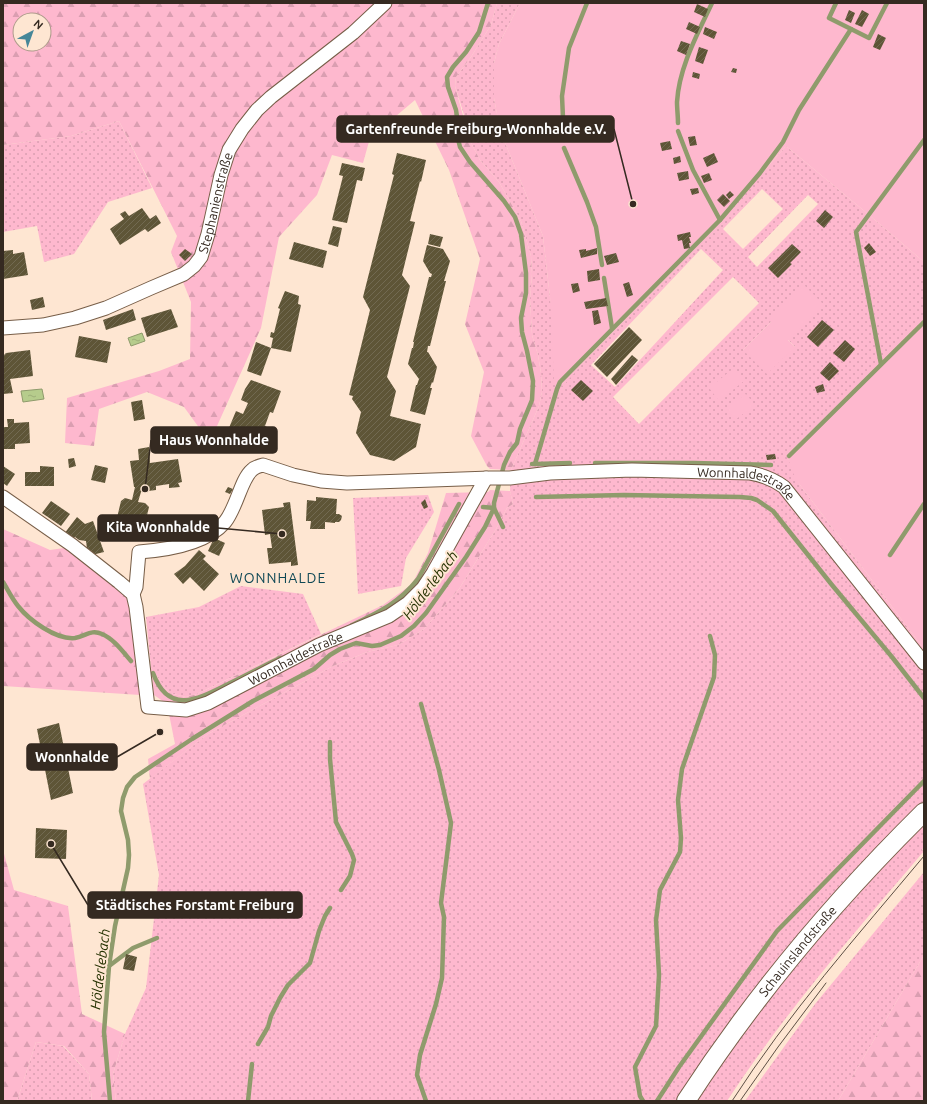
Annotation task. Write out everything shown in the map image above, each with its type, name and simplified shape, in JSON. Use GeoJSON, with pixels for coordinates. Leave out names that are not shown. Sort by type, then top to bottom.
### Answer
{"type":"FeatureCollection","features":[{"type":"Feature","properties":{"kind":"main road","name":"Schauinslandstraße"},"geometry":{"type":"LineString","coordinates":[[686,1101],[708,1066],[789,958],[887,848],[924,812]]}},
{"type":"Feature","properties":{"kind":"street","name":"Stephanienstraße"},"geometry":{"type":"LineString","coordinates":[[3,328],[42,325],[75,318],[106,308],[184,274],[194,266],[201,257],[221,175],[229,150],[242,129],[257,110],[353,33],[385,3]]}},
{"type":"Feature","properties":{"kind":"street","name":"Wonnhaldestraße"},"geometry":{"type":"LineString","coordinates":[[488,478],[423,588],[408,603],[389,616],[320,645],[208,703],[186,710],[148,707],[136,607],[133,594],[136,587],[139,552],[157,551],[181,546],[214,531],[224,522],[234,509],[246,478],[252,470],[263,465],[293,475],[321,481],[347,483],[488,478],[510,478],[550,473],[632,470],[750,473],[761,475],[772,479],[784,487],[794,498],[924,663]]}},
{"type":"Feature","properties":{"kind":"street"},"geometry":{"type":"LineString","coordinates":[[3,497],[72,546],[133,594]]}},
{"type":"Feature","properties":{"kind":"green space"},"geometry":{"type":"Polygon","coordinates":[[[3,3],[497,3],[491,25],[471,57],[456,77],[455,86],[470,141],[480,160],[499,182],[521,221],[531,256],[532,274],[530,299],[532,335],[538,355],[542,392],[539,406],[511,470],[490,469],[471,436],[484,372],[465,324],[480,259],[449,170],[415,100],[370,138],[363,163],[332,155],[317,195],[279,237],[261,328],[213,435],[208,440],[184,407],[147,392],[99,409],[94,446],[65,443],[67,398],[159,371],[190,359],[191,302],[171,252],[177,236],[119,121],[71,136],[3,145],[3,3]]]}},
{"type":"Feature","properties":{"kind":"green space"},"geometry":{"type":"Polygon","coordinates":[[[497,3],[520,3],[499,44],[494,63],[494,98],[500,130],[543,236],[563,385],[591,354],[707,236],[786,146],[924,262],[924,323],[788,458],[800,485],[924,649],[924,847],[922,850],[924,851],[821,973],[749,1068],[727,1101],[116,1101],[113,1074],[125,1034],[146,988],[159,875],[143,784],[208,734],[333,666],[367,652],[398,645],[424,629],[459,589],[496,529],[507,508],[513,504],[510,491],[511,470],[539,406],[542,392],[538,355],[532,335],[530,299],[532,274],[531,256],[521,221],[499,182],[480,160],[470,141],[465,118],[455,86],[456,77],[471,57],[491,25],[497,3]],[[762,189],[723,229],[743,249],[783,209],[762,189]],[[808,195],[748,257],[757,267],[818,204],[808,195]],[[701,249],[591,365],[615,387],[723,270],[701,249]],[[733,277],[613,397],[639,424],[759,303],[733,277]],[[771,322],[743,350],[795,347],[771,322]]]}},
{"type":"Feature","properties":{"kind":"green space"},"geometry":{"type":"Polygon","coordinates":[[[520,3],[924,3],[924,262],[786,146],[707,236],[591,354],[563,386],[554,381],[550,297],[543,236],[500,130],[494,98],[494,63],[499,44],[520,3]]]}},
{"type":"Feature","properties":{"kind":"green space"},"geometry":{"type":"Polygon","coordinates":[[[119,121],[152,188],[108,202],[74,254],[44,262],[37,226],[3,232],[3,145],[71,136],[119,121]]]}},
{"type":"Feature","properties":{"kind":"green space"},"geometry":{"type":"Polygon","coordinates":[[[803,284],[824,305],[788,340],[795,347],[767,374],[743,350],[771,322],[768,319],[803,284]]]}},
{"type":"Feature","properties":{"kind":"green space"},"geometry":{"type":"Polygon","coordinates":[[[924,323],[924,649],[800,485],[793,473],[788,458],[924,323]]]}},
{"type":"Feature","properties":{"kind":"green space"},"geometry":{"type":"Polygon","coordinates":[[[734,368],[744,381],[719,401],[709,388],[734,368]]]}},
{"type":"Feature","properties":{"kind":"green space"},"geometry":{"type":"Polygon","coordinates":[[[746,394],[755,405],[735,420],[726,408],[746,394]]]}},
{"type":"Feature","properties":{"kind":"green space"},"geometry":{"type":"Polygon","coordinates":[[[490,490],[510,491],[513,504],[507,508],[496,529],[459,589],[424,629],[398,645],[367,652],[333,666],[208,734],[150,779],[148,759],[175,744],[167,704],[154,695],[151,668],[169,693],[186,697],[197,694],[383,605],[412,584],[428,553],[446,493],[488,492],[490,490]]]}},
{"type":"Feature","properties":{"kind":"green space"},"geometry":{"type":"Polygon","coordinates":[[[428,495],[434,512],[406,558],[401,586],[358,594],[353,498],[428,495]]]}},
{"type":"Feature","properties":{"kind":"green space"},"geometry":{"type":"Polygon","coordinates":[[[3,529],[50,550],[64,548],[74,553],[123,590],[133,605],[140,695],[3,686],[3,529]]]}},
{"type":"Feature","properties":{"kind":"green space"},"geometry":{"type":"Polygon","coordinates":[[[241,586],[303,594],[321,634],[197,694],[186,697],[169,693],[151,668],[146,617],[199,607],[241,586]]]}},
{"type":"Feature","properties":{"kind":"green space"},"geometry":{"type":"Polygon","coordinates":[[[3,850],[14,890],[68,906],[82,1014],[125,1034],[113,1074],[116,1101],[92,1101],[89,1074],[64,1046],[36,1042],[17,1101],[3,1101],[3,850]]]}},
{"type":"Feature","properties":{"kind":"green space"},"geometry":{"type":"Polygon","coordinates":[[[924,872],[924,955],[838,1101],[745,1101],[815,1004],[924,872]]]}},
{"type":"Feature","properties":{"kind":"green space"},"geometry":{"type":"Polygon","coordinates":[[[924,955],[924,1101],[838,1101],[924,955]]]}},
{"type":"Feature","properties":{"kind":"green space"},"geometry":{"type":"Polygon","coordinates":[[[36,1042],[63,1046],[89,1074],[92,1101],[17,1101],[36,1042]]]}},
{"type":"Feature","properties":{"kind":"water"},"geometry":{"type":"Polygon","coordinates":[[[142,333],[145,341],[131,346],[128,338],[142,333]]]}},
{"type":"Feature","properties":{"kind":"water"},"geometry":{"type":"Polygon","coordinates":[[[42,389],[44,399],[23,402],[21,391],[42,389]]]}},
{"type":"Feature","properties":{"kind":"building"},"geometry":{"type":"Polygon","coordinates":[[[697,4],[708,9],[705,17],[694,12],[697,4]]]}},
{"type":"Feature","properties":{"kind":"building"},"geometry":{"type":"Polygon","coordinates":[[[849,10],[855,13],[851,23],[845,20],[849,10]]]}},
{"type":"Feature","properties":{"kind":"building"},"geometry":{"type":"Polygon","coordinates":[[[862,10],[869,14],[862,27],[855,24],[862,10]]]}},
{"type":"Feature","properties":{"kind":"building"},"geometry":{"type":"Polygon","coordinates":[[[689,22],[700,27],[697,34],[686,29],[689,22]]]}},
{"type":"Feature","properties":{"kind":"building"},"geometry":{"type":"Polygon","coordinates":[[[705,27],[717,32],[714,39],[703,34],[705,27]]]}},
{"type":"Feature","properties":{"kind":"building"},"geometry":{"type":"Polygon","coordinates":[[[878,34],[886,38],[880,50],[873,47],[878,34]]]}},
{"type":"Feature","properties":{"kind":"building"},"geometry":{"type":"Polygon","coordinates":[[[681,41],[690,44],[686,55],[677,51],[681,41]]]}},
{"type":"Feature","properties":{"kind":"building"},"geometry":{"type":"Polygon","coordinates":[[[699,47],[708,50],[703,64],[695,61],[699,47]]]}},
{"type":"Feature","properties":{"kind":"building"},"geometry":{"type":"Polygon","coordinates":[[[733,68],[737,69],[736,73],[731,72],[733,68]]]}},
{"type":"Feature","properties":{"kind":"building"},"geometry":{"type":"Polygon","coordinates":[[[693,72],[700,74],[699,79],[692,77],[693,72]]]}},
{"type":"Feature","properties":{"kind":"building"},"geometry":{"type":"Polygon","coordinates":[[[695,136],[697,145],[690,146],[688,137],[695,136]]]}},
{"type":"Feature","properties":{"kind":"building"},"geometry":{"type":"Polygon","coordinates":[[[670,141],[672,149],[662,151],[660,143],[670,141]]]}},
{"type":"Feature","properties":{"kind":"building"},"geometry":{"type":"Polygon","coordinates":[[[397,153],[426,160],[410,221],[415,222],[402,275],[410,286],[387,377],[396,391],[390,416],[421,424],[416,447],[394,461],[370,455],[356,433],[361,412],[352,399],[353,396],[349,395],[370,310],[363,297],[394,175],[392,174],[397,153]]]}},
{"type":"Feature","properties":{"kind":"building"},"geometry":{"type":"Polygon","coordinates":[[[714,153],[718,162],[707,167],[703,158],[714,153]]]}},
{"type":"Feature","properties":{"kind":"building"},"geometry":{"type":"Polygon","coordinates":[[[680,156],[681,162],[674,164],[673,158],[680,156]]]}},
{"type":"Feature","properties":{"kind":"building"},"geometry":{"type":"Polygon","coordinates":[[[342,163],[365,168],[362,181],[357,180],[347,223],[332,220],[343,176],[339,175],[342,163]]]}},
{"type":"Feature","properties":{"kind":"building"},"geometry":{"type":"Polygon","coordinates":[[[688,171],[689,179],[679,181],[677,173],[688,171]]]}},
{"type":"Feature","properties":{"kind":"building"},"geometry":{"type":"Polygon","coordinates":[[[709,173],[712,180],[704,183],[701,176],[709,173]]]}},
{"type":"Feature","properties":{"kind":"building"},"geometry":{"type":"Polygon","coordinates":[[[698,188],[699,193],[692,195],[690,189],[698,188]]]}},
{"type":"Feature","properties":{"kind":"building"},"geometry":{"type":"Polygon","coordinates":[[[730,191],[734,195],[729,199],[726,195],[730,191]]]}},
{"type":"Feature","properties":{"kind":"building"},"geometry":{"type":"Polygon","coordinates":[[[723,194],[730,201],[724,207],[717,200],[723,194]]]}},
{"type":"Feature","properties":{"kind":"building"},"geometry":{"type":"Polygon","coordinates":[[[142,208],[150,219],[156,215],[161,223],[148,232],[145,229],[120,245],[110,229],[124,219],[120,214],[125,211],[129,216],[142,208]]]}},
{"type":"Feature","properties":{"kind":"building"},"geometry":{"type":"Polygon","coordinates":[[[825,210],[833,217],[824,228],[816,221],[825,210]]]}},
{"type":"Feature","properties":{"kind":"building"},"geometry":{"type":"Polygon","coordinates":[[[333,226],[342,228],[338,247],[328,244],[333,226]]]}},
{"type":"Feature","properties":{"kind":"building"},"geometry":{"type":"Polygon","coordinates":[[[690,232],[690,248],[684,249],[682,240],[678,241],[677,235],[690,232]]]}},
{"type":"Feature","properties":{"kind":"building"},"geometry":{"type":"Polygon","coordinates":[[[430,234],[443,237],[440,247],[428,244],[430,234]]]}},
{"type":"Feature","properties":{"kind":"building"},"geometry":{"type":"Polygon","coordinates":[[[294,242],[327,251],[323,268],[289,259],[294,242]]]}},
{"type":"Feature","properties":{"kind":"building"},"geometry":{"type":"Polygon","coordinates":[[[869,243],[876,252],[870,256],[864,248],[869,243]]]}},
{"type":"Feature","properties":{"kind":"building"},"geometry":{"type":"Polygon","coordinates":[[[792,244],[801,252],[790,263],[792,264],[778,278],[768,268],[792,244]]]}},
{"type":"Feature","properties":{"kind":"building"},"geometry":{"type":"Polygon","coordinates":[[[427,245],[443,249],[450,261],[444,281],[446,281],[430,346],[428,346],[427,352],[437,367],[433,383],[432,382],[430,388],[432,388],[425,415],[410,411],[416,385],[419,379],[408,364],[429,277],[431,277],[432,274],[423,261],[427,245]]]}},
{"type":"Feature","properties":{"kind":"building"},"geometry":{"type":"Polygon","coordinates":[[[597,248],[597,254],[581,258],[579,250],[586,249],[586,251],[597,248]]]}},
{"type":"Feature","properties":{"kind":"building"},"geometry":{"type":"Polygon","coordinates":[[[185,249],[192,254],[185,261],[179,255],[185,249]]]}},
{"type":"Feature","properties":{"kind":"building"},"geometry":{"type":"Polygon","coordinates":[[[13,250],[13,254],[24,252],[28,275],[3,279],[3,251],[13,250]]]}},
{"type":"Feature","properties":{"kind":"building"},"geometry":{"type":"Polygon","coordinates":[[[616,253],[619,262],[607,265],[604,256],[616,253]]]}},
{"type":"Feature","properties":{"kind":"building"},"geometry":{"type":"Polygon","coordinates":[[[599,269],[600,280],[588,282],[587,271],[599,269]]]}},
{"type":"Feature","properties":{"kind":"building"},"geometry":{"type":"Polygon","coordinates":[[[629,282],[633,295],[627,297],[623,284],[629,282]]]}},
{"type":"Feature","properties":{"kind":"building"},"geometry":{"type":"Polygon","coordinates":[[[578,283],[580,291],[573,293],[571,284],[578,283]]]}},
{"type":"Feature","properties":{"kind":"building"},"geometry":{"type":"Polygon","coordinates":[[[285,291],[299,296],[298,304],[301,305],[291,352],[271,348],[273,338],[270,337],[271,332],[274,333],[280,309],[278,308],[285,291]]]}},
{"type":"Feature","properties":{"kind":"building"},"geometry":{"type":"Polygon","coordinates":[[[43,297],[45,307],[32,310],[30,300],[43,297]]]}},
{"type":"Feature","properties":{"kind":"building"},"geometry":{"type":"Polygon","coordinates":[[[606,298],[608,306],[586,309],[584,302],[606,298]]]}},
{"type":"Feature","properties":{"kind":"building"},"geometry":{"type":"Polygon","coordinates":[[[133,309],[136,320],[106,330],[103,320],[133,309]]]}},
{"type":"Feature","properties":{"kind":"building"},"geometry":{"type":"Polygon","coordinates":[[[171,309],[178,327],[147,337],[141,318],[171,309]]]}},
{"type":"Feature","properties":{"kind":"building"},"geometry":{"type":"Polygon","coordinates":[[[598,310],[601,323],[594,325],[592,311],[598,310]]]}},
{"type":"Feature","properties":{"kind":"building"},"geometry":{"type":"Polygon","coordinates":[[[822,320],[834,330],[818,347],[807,337],[822,320]]]}},
{"type":"Feature","properties":{"kind":"building"},"geometry":{"type":"Polygon","coordinates":[[[629,327],[642,340],[607,377],[594,364],[629,327]]]}},
{"type":"Feature","properties":{"kind":"building"},"geometry":{"type":"Polygon","coordinates":[[[79,336],[111,342],[107,363],[75,357],[79,336]]]}},
{"type":"Feature","properties":{"kind":"building"},"geometry":{"type":"Polygon","coordinates":[[[845,340],[855,349],[844,362],[833,353],[845,340]]]}},
{"type":"Feature","properties":{"kind":"building"},"geometry":{"type":"Polygon","coordinates":[[[256,342],[271,348],[261,376],[247,371],[256,342]]]}},
{"type":"Feature","properties":{"kind":"building"},"geometry":{"type":"Polygon","coordinates":[[[30,350],[33,376],[10,379],[13,393],[3,394],[3,356],[6,353],[30,350]]]}},
{"type":"Feature","properties":{"kind":"building"},"geometry":{"type":"Polygon","coordinates":[[[632,355],[638,360],[616,385],[611,379],[632,355]]]}},
{"type":"Feature","properties":{"kind":"building"},"geometry":{"type":"Polygon","coordinates":[[[830,362],[839,371],[829,381],[820,373],[830,362]]]}},
{"type":"Feature","properties":{"kind":"building"},"geometry":{"type":"Polygon","coordinates":[[[251,380],[281,391],[273,413],[270,412],[265,426],[267,427],[264,435],[261,434],[256,448],[226,435],[236,411],[243,414],[248,403],[241,400],[245,389],[251,380]]]}},
{"type":"Feature","properties":{"kind":"building"},"geometry":{"type":"Polygon","coordinates":[[[581,380],[593,391],[583,401],[571,390],[581,380]]]}},
{"type":"Feature","properties":{"kind":"building"},"geometry":{"type":"Polygon","coordinates":[[[823,384],[825,391],[817,393],[815,387],[823,384]]]}},
{"type":"Feature","properties":{"kind":"building"},"geometry":{"type":"Polygon","coordinates":[[[142,400],[145,419],[134,421],[131,402],[142,400]]]}},
{"type":"Feature","properties":{"kind":"building"},"geometry":{"type":"Polygon","coordinates":[[[7,419],[14,419],[14,423],[29,422],[30,443],[15,444],[15,449],[3,449],[3,427],[8,427],[7,419]]]}},
{"type":"Feature","properties":{"kind":"building"},"geometry":{"type":"Polygon","coordinates":[[[149,447],[150,463],[178,459],[182,482],[178,483],[180,487],[169,488],[169,484],[156,486],[156,490],[141,492],[138,502],[145,503],[149,507],[144,528],[139,531],[119,527],[116,522],[121,501],[125,498],[132,500],[135,487],[130,461],[139,460],[138,449],[149,447]]]}},
{"type":"Feature","properties":{"kind":"building"},"geometry":{"type":"Polygon","coordinates":[[[775,454],[776,459],[767,460],[766,455],[775,454]]]}},
{"type":"Feature","properties":{"kind":"building"},"geometry":{"type":"Polygon","coordinates":[[[74,458],[76,466],[69,468],[68,459],[74,458]]]}},
{"type":"Feature","properties":{"kind":"building"},"geometry":{"type":"Polygon","coordinates":[[[95,465],[108,468],[105,483],[91,480],[95,465]]]}},
{"type":"Feature","properties":{"kind":"building"},"geometry":{"type":"Polygon","coordinates":[[[3,466],[15,474],[7,486],[3,483],[3,466]]]}},
{"type":"Feature","properties":{"kind":"building"},"geometry":{"type":"Polygon","coordinates":[[[40,466],[54,467],[54,486],[25,486],[25,472],[40,472],[40,466]]]}},
{"type":"Feature","properties":{"kind":"building"},"geometry":{"type":"Polygon","coordinates":[[[228,487],[233,489],[230,494],[225,492],[228,487]]]}},
{"type":"Feature","properties":{"kind":"building"},"geometry":{"type":"Polygon","coordinates":[[[316,497],[337,499],[336,514],[342,516],[339,522],[325,522],[325,529],[310,529],[311,521],[306,521],[307,500],[316,501],[316,497]]]}},
{"type":"Feature","properties":{"kind":"building"},"geometry":{"type":"Polygon","coordinates":[[[425,499],[428,507],[424,509],[421,503],[425,499]]]}},
{"type":"Feature","properties":{"kind":"building"},"geometry":{"type":"Polygon","coordinates":[[[51,501],[70,514],[61,526],[42,513],[51,501]]]}},
{"type":"Feature","properties":{"kind":"building"},"geometry":{"type":"Polygon","coordinates":[[[290,502],[298,565],[291,566],[291,562],[269,564],[267,548],[272,548],[270,534],[265,535],[262,510],[284,507],[283,503],[290,502]]]}},
{"type":"Feature","properties":{"kind":"building"},"geometry":{"type":"Polygon","coordinates":[[[77,517],[85,524],[93,521],[104,552],[88,556],[86,541],[79,540],[75,537],[72,540],[64,534],[77,517]]]}},
{"type":"Feature","properties":{"kind":"building"},"geometry":{"type":"Polygon","coordinates":[[[214,538],[225,543],[219,556],[208,551],[214,538]]]}},
{"type":"Feature","properties":{"kind":"building"},"geometry":{"type":"Polygon","coordinates":[[[199,550],[206,556],[203,559],[219,574],[204,591],[190,577],[183,584],[174,574],[185,566],[199,550]]]}},
{"type":"Feature","properties":{"kind":"building"},"geometry":{"type":"Polygon","coordinates":[[[59,723],[73,793],[51,800],[37,729],[59,723]]]}},
{"type":"Feature","properties":{"kind":"building"},"geometry":{"type":"Polygon","coordinates":[[[36,828],[67,830],[66,859],[35,858],[36,828]]]}},
{"type":"Feature","properties":{"kind":"building"},"geometry":{"type":"Polygon","coordinates":[[[126,954],[137,957],[134,971],[123,969],[126,954]]]}},
{"type":"Feature","properties":{"kind":"waterway","name":"Hölderlebach"},"geometry":{"type":"LineString","coordinates":[[110,1101],[104,1032],[109,966],[115,926],[128,868],[128,840],[121,811],[123,798],[127,787],[135,777],[192,739],[253,701],[314,669],[330,655],[340,649],[356,643],[372,646],[380,645],[401,636],[414,626],[426,613],[466,557],[485,527],[494,508],[504,465],[510,452],[517,443],[520,429],[532,400],[533,381],[522,332],[521,318],[526,293],[526,273],[521,234],[515,217],[504,201],[470,162],[460,147],[457,135],[458,123],[456,110],[448,87],[447,77],[479,32],[488,3]]}},
{"type":"Feature","properties":{"kind":"waterway"},"geometry":{"type":"LineString","coordinates":[[564,140],[562,96],[569,48],[587,3]]}},
{"type":"Feature","properties":{"kind":"waterway"},"geometry":{"type":"LineString","coordinates":[[678,123],[677,102],[681,76],[695,38],[712,3]]}},
{"type":"Feature","properties":{"kind":"waterway"},"geometry":{"type":"LineString","coordinates":[[532,464],[535,464],[560,382],[720,220],[760,173],[783,142],[799,110],[851,29],[829,18],[836,3]]}},
{"type":"Feature","properties":{"kind":"waterway"},"geometry":{"type":"LineString","coordinates":[[851,29],[869,38],[887,3]]}},
{"type":"Feature","properties":{"kind":"waterway"},"geometry":{"type":"LineString","coordinates":[[678,131],[693,170],[720,220]]}},
{"type":"Feature","properties":{"kind":"waterway"},"geometry":{"type":"LineString","coordinates":[[881,364],[856,232],[924,140]]}},
{"type":"Feature","properties":{"kind":"waterway"},"geometry":{"type":"LineString","coordinates":[[564,148],[596,227],[602,265]]}},
{"type":"Feature","properties":{"kind":"waterway"},"geometry":{"type":"LineString","coordinates":[[604,278],[612,328]]}},
{"type":"Feature","properties":{"kind":"waterway"},"geometry":{"type":"LineString","coordinates":[[789,456],[924,322]]}},
{"type":"Feature","properties":{"kind":"waterway"},"geometry":{"type":"LineString","coordinates":[[535,464],[570,463]]}},
{"type":"Feature","properties":{"kind":"waterway"},"geometry":{"type":"LineString","coordinates":[[595,463],[771,465]]}},
{"type":"Feature","properties":{"kind":"waterway"},"geometry":{"type":"LineString","coordinates":[[536,497],[624,495],[740,497],[757,500],[773,511],[924,698]]}},
{"type":"Feature","properties":{"kind":"waterway"},"geometry":{"type":"LineString","coordinates":[[352,625],[396,601],[411,587],[418,579],[459,504]]}},
{"type":"Feature","properties":{"kind":"waterway"},"geometry":{"type":"LineString","coordinates":[[890,555],[924,504]]}},
{"type":"Feature","properties":{"kind":"waterway","name":"Hölderlebach"},"geometry":{"type":"LineString","coordinates":[[483,507],[494,508],[503,527]]}},
{"type":"Feature","properties":{"kind":"waterway"},"geometry":{"type":"LineString","coordinates":[[3,582],[18,606],[36,623],[44,628],[60,636],[68,638],[75,638],[95,632],[102,634],[114,642],[131,661]]}},
{"type":"Feature","properties":{"kind":"waterway"},"geometry":{"type":"LineString","coordinates":[[643,1101],[640,1096],[635,1067],[656,1026],[659,975],[656,920],[660,890],[680,852],[681,838],[678,800],[682,769],[714,677],[715,655],[710,636]]}},
{"type":"Feature","properties":{"kind":"waterway"},"geometry":{"type":"LineString","coordinates":[[153,673],[160,687],[168,695],[176,699],[186,700],[208,694],[280,658]]}},
{"type":"Feature","properties":{"kind":"waterway"},"geometry":{"type":"LineString","coordinates":[[421,704],[439,770],[451,823],[441,903],[444,917],[442,978],[436,1004],[420,1055],[417,1075],[426,1101]]}},
{"type":"Feature","properties":{"kind":"waterway"},"geometry":{"type":"LineString","coordinates":[[330,742],[330,759],[336,822],[354,860],[350,876],[341,890]]}},
{"type":"Feature","properties":{"kind":"waterway"},"geometry":{"type":"LineString","coordinates":[[657,1101],[679,1067],[777,931],[924,781]]}},
{"type":"Feature","properties":{"kind":"waterway"},"geometry":{"type":"LineString","coordinates":[[258,1044],[268,1027],[271,1016],[280,998],[288,985],[310,963],[319,931],[330,908]]}},
{"type":"Feature","properties":{"kind":"waterway"},"geometry":{"type":"LineString","coordinates":[[109,966],[133,948],[157,938]]}},
{"type":"Feature","properties":{"kind":"waterway"},"geometry":{"type":"LineString","coordinates":[[248,1101],[252,1064]]}},
{"type":"Feature","properties":{"kind":"tram line"},"geometry":{"type":"LineString","coordinates":[[732,1101],[776,1037],[800,1006],[924,856]]}},
{"type":"Feature","properties":{"kind":"tram line"},"geometry":{"type":"LineString","coordinates":[[740,1101],[826,983]]}},
{"type":"Feature","properties":{"kind":"place","name":"Gartenfreunde Freiburg-Wonnhalde e.V."},"geometry":{"type":"Point","coordinates":[633,204]}},
{"type":"Feature","properties":{"kind":"place","name":"Haus Wonnhalde"},"geometry":{"type":"Point","coordinates":[145,489]}},
{"type":"Feature","properties":{"kind":"place","name":"Kita Wonnhalde"},"geometry":{"type":"Point","coordinates":[282,534]}},
{"type":"Feature","properties":{"kind":"place","name":"Wonnhalde"},"geometry":{"type":"Point","coordinates":[160,732]}},
{"type":"Feature","properties":{"kind":"place","name":"Städtisches Forstamt Freiburg"},"geometry":{"type":"Point","coordinates":[51,844]}},
{"type":"Feature","properties":{"kind":"district","name":"WONNHALDE"},"geometry":{"type":"Point","coordinates":[278,578]}}]}
